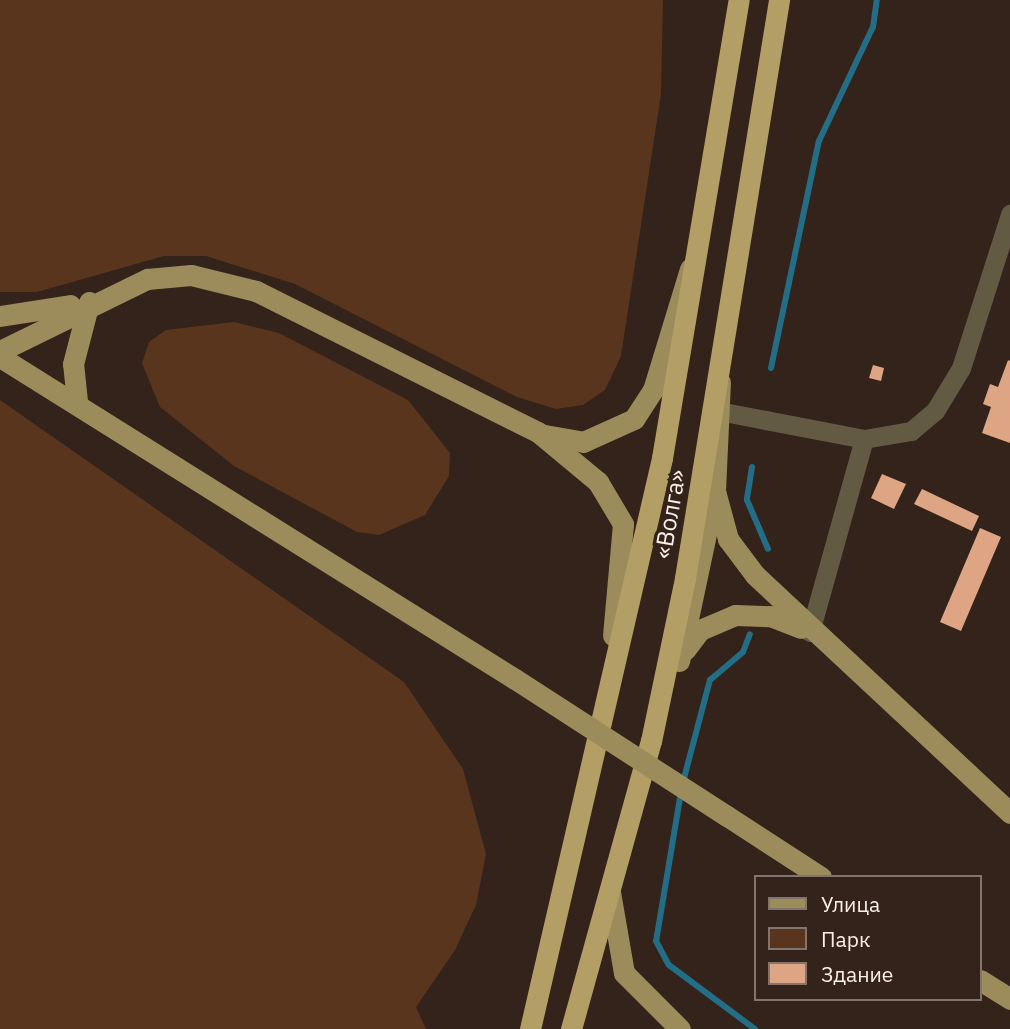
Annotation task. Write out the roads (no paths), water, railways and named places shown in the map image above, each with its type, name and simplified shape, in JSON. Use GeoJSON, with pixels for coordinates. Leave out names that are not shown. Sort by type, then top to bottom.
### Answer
{"type":"FeatureCollection","features":[{"type":"Feature","properties":{"kind":"highway","name":"«Волга»"},"geometry":{"type":"LineString","coordinates":[[530,1028],[615,677],[662,458],[692,264],[739,0]]}},
{"type":"Feature","properties":{"kind":"highway","name":"«Волга»"},"geometry":{"type":"LineString","coordinates":[[571,1029],[663,691],[720,382],[779,0]]}},
{"type":"Feature","properties":{"kind":"main road"},"geometry":{"type":"LineString","coordinates":[[539,433],[583,442],[634,419],[653,390],[692,264]]}},
{"type":"Feature","properties":{"kind":"main road"},"geometry":{"type":"LineString","coordinates":[[0,316],[89,302],[171,274],[230,283],[539,433],[598,482],[623,524],[615,677]]}},
{"type":"Feature","properties":{"kind":"main road"},"geometry":{"type":"LineString","coordinates":[[0,351],[89,302]]}},
{"type":"Feature","properties":{"kind":"main road"},"geometry":{"type":"LineString","coordinates":[[77,401],[73,364],[89,302]]}},
{"type":"Feature","properties":{"kind":"main road"},"geometry":{"type":"LineString","coordinates":[[0,357],[77,401],[818,875]]}},
{"type":"Feature","properties":{"kind":"main road"},"geometry":{"type":"LineString","coordinates":[[679,661],[715,491],[723,412],[720,382]]}},
{"type":"Feature","properties":{"kind":"main road"},"geometry":{"type":"LineString","coordinates":[[715,491],[728,539],[810,632],[1010,813]]}},
{"type":"Feature","properties":{"kind":"main road"},"geometry":{"type":"LineString","coordinates":[[663,691],[700,630],[735,615],[770,616],[810,632]]}},
{"type":"Feature","properties":{"kind":"main road"},"geometry":{"type":"LineString","coordinates":[[610,888],[624,973],[680,1029]]}},
{"type":"Feature","properties":{"kind":"main road"},"geometry":{"type":"LineString","coordinates":[[982,981],[1010,999]]}},
{"type":"Feature","properties":{"kind":"lane"},"geometry":{"type":"LineString","coordinates":[[723,412],[864,439],[911,431],[948,392],[1010,214]]}},
{"type":"Feature","properties":{"kind":"lane"},"geometry":{"type":"LineString","coordinates":[[810,632],[864,439]]}},
{"type":"Feature","properties":{"kind":"waterway"},"geometry":{"type":"LineString","coordinates":[[771,368],[819,141],[873,27],[877,0]]}},
{"type":"Feature","properties":{"kind":"waterway"},"geometry":{"type":"LineString","coordinates":[[752,467],[747,500],[768,549]]}},
{"type":"Feature","properties":{"kind":"waterway"},"geometry":{"type":"LineString","coordinates":[[683,782],[710,680],[743,652],[750,634]]}},
{"type":"Feature","properties":{"kind":"waterway"},"geometry":{"type":"LineString","coordinates":[[681,792],[656,941],[669,965],[755,1029]]}}]}
